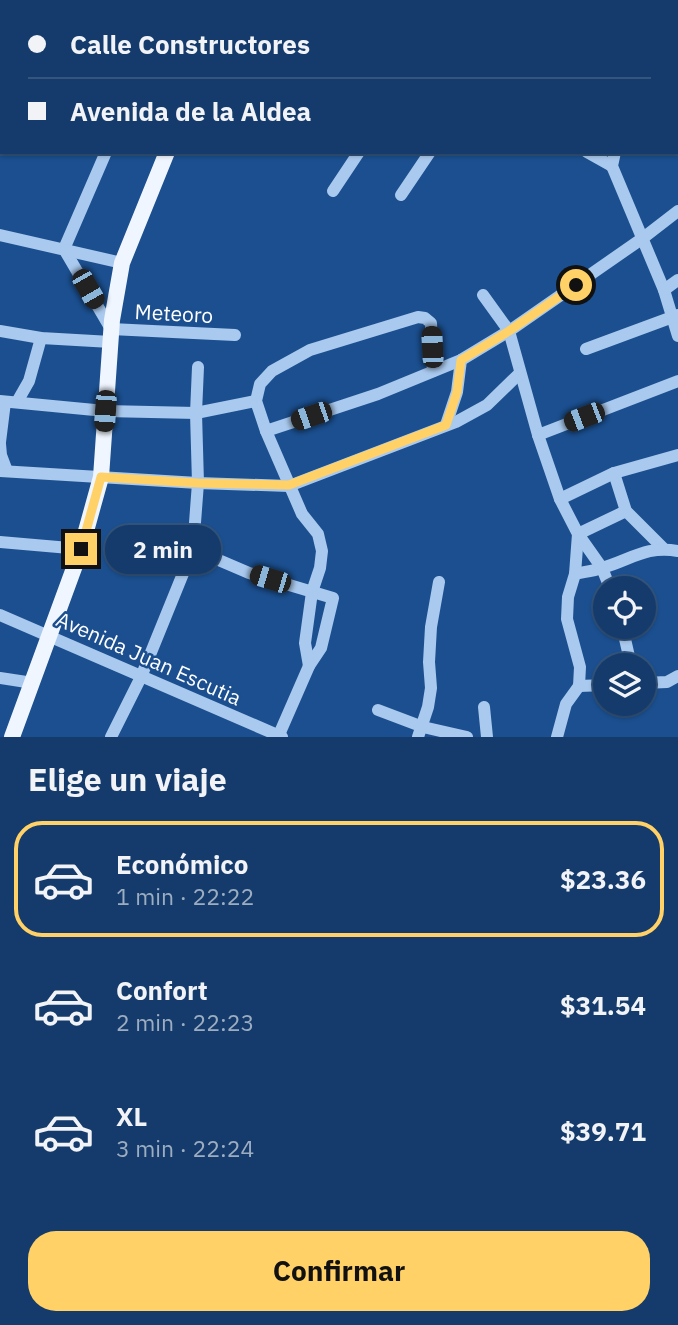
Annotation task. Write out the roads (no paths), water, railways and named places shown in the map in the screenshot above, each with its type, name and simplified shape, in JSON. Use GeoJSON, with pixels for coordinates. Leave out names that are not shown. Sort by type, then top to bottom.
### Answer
{"type":"FeatureCollection","features":[{"type":"Feature","properties":{"kind":"main road"},"geometry":{"type":"LineString","coordinates":[[12,737],[81,549],[101,477],[111,336],[122,262],[166,154]]}},
{"type":"Feature","properties":{"kind":"street"},"geometry":{"type":"LineString","coordinates":[[64,249],[105,154]]}},
{"type":"Feature","properties":{"kind":"street"},"geometry":{"type":"LineString","coordinates":[[333,191],[358,154]]}},
{"type":"Feature","properties":{"kind":"street"},"geometry":{"type":"LineString","coordinates":[[401,195],[429,154]]}},
{"type":"Feature","properties":{"kind":"street"},"geometry":{"type":"LineString","coordinates":[[591,154],[612,166]]}},
{"type":"Feature","properties":{"kind":"street"},"geometry":{"type":"LineString","coordinates":[[615,154],[612,166],[674,315],[678,336]]}},
{"type":"Feature","properties":{"kind":"street"},"geometry":{"type":"LineString","coordinates":[[266,431],[378,394],[461,360],[509,331],[678,211]]}},
{"type":"Feature","properties":{"kind":"street"},"geometry":{"type":"LineString","coordinates":[[0,235],[122,262]]}},
{"type":"Feature","properties":{"kind":"street"},"geometry":{"type":"LineString","coordinates":[[64,249],[111,336]]}},
{"type":"Feature","properties":{"kind":"street"},"geometry":{"type":"LineString","coordinates":[[664,290],[678,280]]}},
{"type":"Feature","properties":{"kind":"street"},"geometry":{"type":"LineString","coordinates":[[482,295],[509,331],[538,435],[560,499],[578,534],[605,576]]}},
{"type":"Feature","properties":{"kind":"street"},"geometry":{"type":"LineString","coordinates":[[586,349],[674,315]]}},
{"type":"Feature","properties":{"kind":"street"},"geometry":{"type":"LineString","coordinates":[[309,666],[305,643],[322,551],[318,534],[302,514],[266,431],[256,401],[260,384],[272,371],[310,350],[418,317],[425,317],[430,323],[433,371]]}},
{"type":"Feature","properties":{"kind":"street","name":"Meteoro"},"geometry":{"type":"LineString","coordinates":[[0,331],[41,338],[235,335]]}},
{"type":"Feature","properties":{"kind":"street"},"geometry":{"type":"LineString","coordinates":[[41,338],[29,381],[7,402],[0,443],[3,471],[198,483],[289,485],[456,422],[487,405],[520,373]]}},
{"type":"Feature","properties":{"kind":"street"},"geometry":{"type":"LineString","coordinates":[[446,425],[457,392],[461,360]]}},
{"type":"Feature","properties":{"kind":"street"},"geometry":{"type":"LineString","coordinates":[[111,737],[141,677],[193,549],[198,483],[198,367]]}},
{"type":"Feature","properties":{"kind":"street"},"geometry":{"type":"LineString","coordinates":[[538,435],[678,381]]}},
{"type":"Feature","properties":{"kind":"street"},"geometry":{"type":"LineString","coordinates":[[7,402],[105,411],[196,413],[256,401]]}},
{"type":"Feature","properties":{"kind":"street"},"geometry":{"type":"LineString","coordinates":[[560,499],[614,473],[677,454]]}},
{"type":"Feature","properties":{"kind":"street"},"geometry":{"type":"LineString","coordinates":[[614,473],[626,511],[663,548]]}},
{"type":"Feature","properties":{"kind":"street"},"geometry":{"type":"LineString","coordinates":[[578,534],[626,511]]}},
{"type":"Feature","properties":{"kind":"street"},"geometry":{"type":"LineString","coordinates":[[557,737],[566,704],[579,686],[580,667],[567,620],[578,534]]}},
{"type":"Feature","properties":{"kind":"street"},"geometry":{"type":"LineString","coordinates":[[0,542],[81,549]]}},
{"type":"Feature","properties":{"kind":"street"},"geometry":{"type":"LineString","coordinates":[[575,574],[602,568],[645,552],[663,548],[678,551]]}},
{"type":"Feature","properties":{"kind":"street"},"geometry":{"type":"LineString","coordinates":[[193,549],[249,573],[333,598],[321,648],[309,666],[280,736]]}},
{"type":"Feature","properties":{"kind":"street"},"geometry":{"type":"LineString","coordinates":[[421,732],[432,688],[429,662],[431,627],[439,582]]}},
{"type":"Feature","properties":{"kind":"street","name":"Avenida Juan Escutia"},"geometry":{"type":"LineString","coordinates":[[0,615],[280,736]]}},
{"type":"Feature","properties":{"kind":"street"},"geometry":{"type":"LineString","coordinates":[[656,682],[667,682],[678,676]]}},
{"type":"Feature","properties":{"kind":"street"},"geometry":{"type":"LineString","coordinates":[[1,678],[33,683]]}},
{"type":"Feature","properties":{"kind":"street"},"geometry":{"type":"LineString","coordinates":[[579,686],[593,685]]}},
{"type":"Feature","properties":{"kind":"street"},"geometry":{"type":"LineString","coordinates":[[484,707],[487,737]]}},
{"type":"Feature","properties":{"kind":"street"},"geometry":{"type":"LineString","coordinates":[[378,710],[421,732],[467,737]]}}]}
